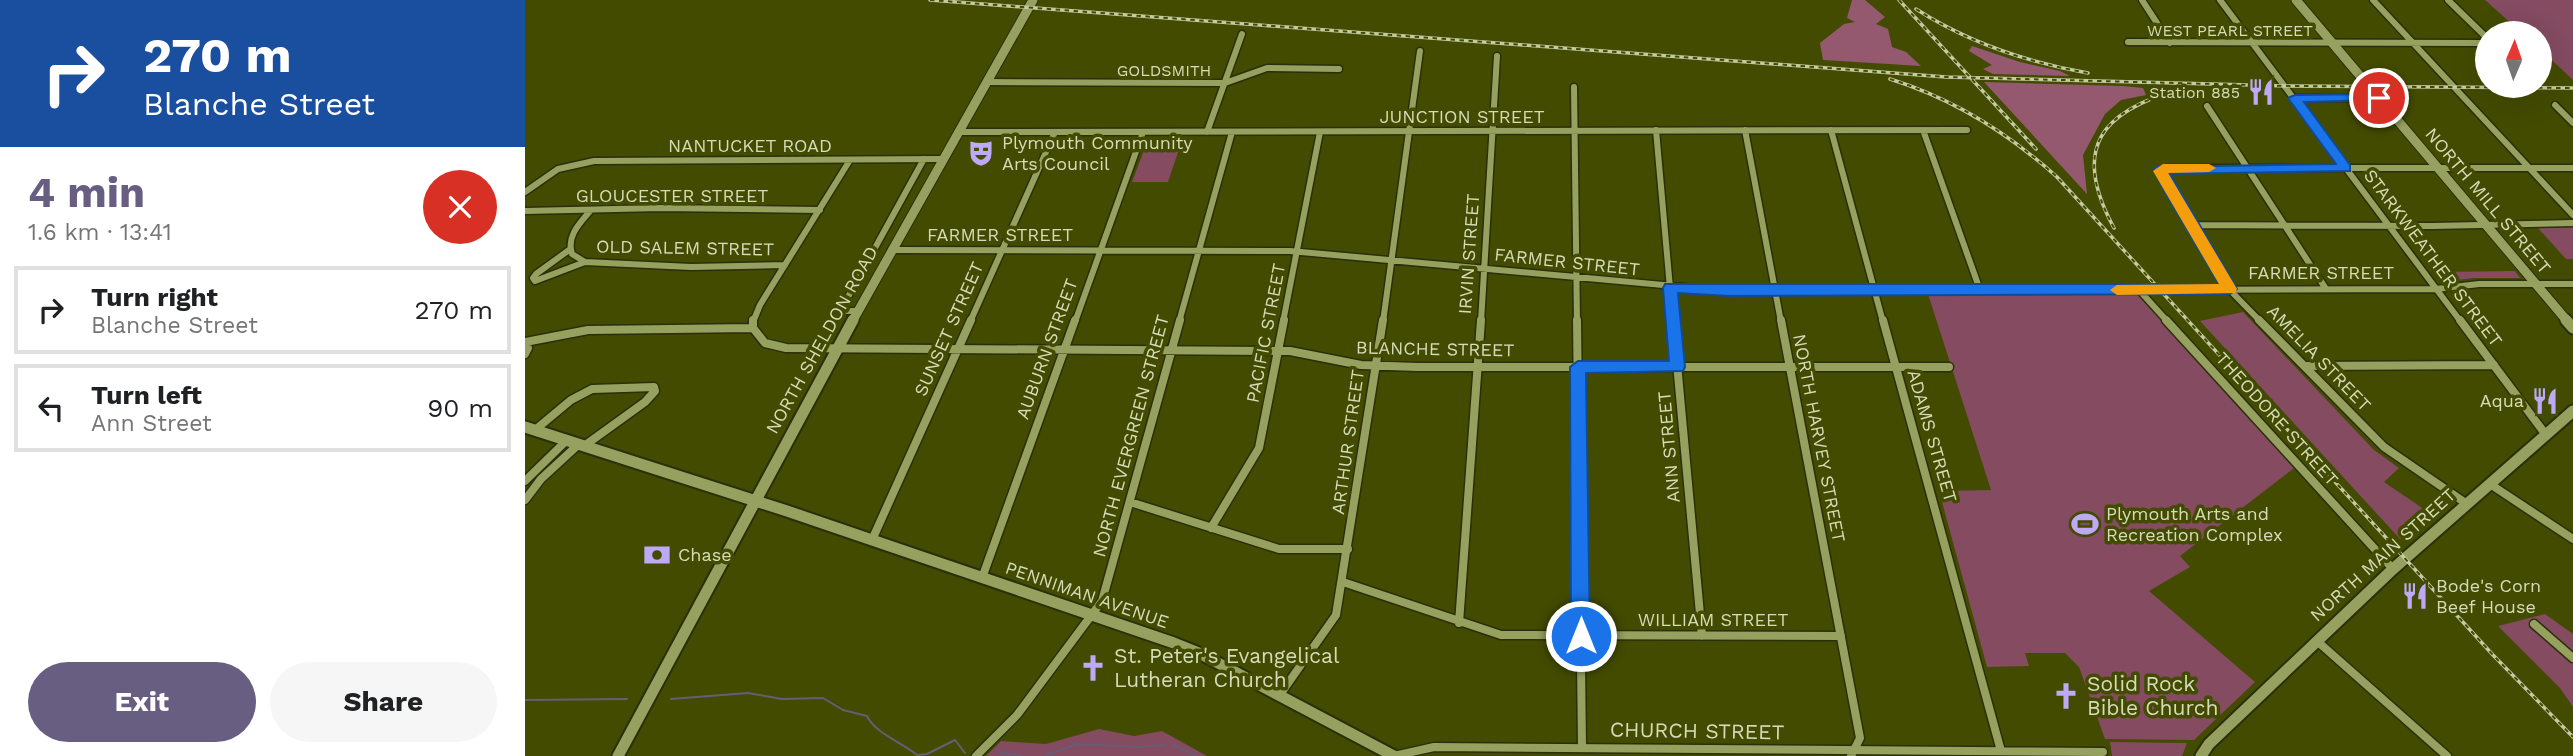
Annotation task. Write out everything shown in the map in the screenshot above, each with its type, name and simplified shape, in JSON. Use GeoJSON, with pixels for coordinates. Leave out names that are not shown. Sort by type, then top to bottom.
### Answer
{"type":"FeatureCollection","features":[{"type":"Feature","properties":{"kind":"main road","name":"NORTH MILL STREET"},"geometry":{"type":"LineString","coordinates":[[2296,0],[2573,328]]}},
{"type":"Feature","properties":{"kind":"main road","name":"NORTH SHELDON ROAD"},"geometry":{"type":"LineString","coordinates":[[618,756],[857,311],[1033,1]]}},
{"type":"Feature","properties":{"kind":"main road","name":"NORTH MAIN STREET"},"geometry":{"type":"LineString","coordinates":[[2201,756],[2316,640],[2573,411]]}},
{"type":"Feature","properties":{"kind":"main road","name":"PENNIMAN AVENUE"},"geometry":{"type":"LineString","coordinates":[[530,428],[1187,648],[1394,756]]}},
{"type":"Feature","properties":{"kind":"street"},"geometry":{"type":"LineString","coordinates":[[2142,0],[2171,43]]}},
{"type":"Feature","properties":{"kind":"street","name":"STARKWEATHER STREET"},"geometry":{"type":"LineString","coordinates":[[2220,0],[2546,435]]}},
{"type":"Feature","properties":{"kind":"street"},"geometry":{"type":"LineString","coordinates":[[2373,0],[2573,215]]}},
{"type":"Feature","properties":{"kind":"street"},"geometry":{"type":"LineString","coordinates":[[2448,0],[2475,28]]}},
{"type":"Feature","properties":{"kind":"street"},"geometry":{"type":"LineString","coordinates":[[1207,132],[1242,34]]}},
{"type":"Feature","properties":{"kind":"street","name":"WEST PEARL STREET"},"geometry":{"type":"LineString","coordinates":[[2128,42],[2475,41]]}},
{"type":"Feature","properties":{"kind":"street","name":"ARTHUR STREET"},"geometry":{"type":"LineString","coordinates":[[1279,695],[1336,615],[1392,260],[1420,51]]}},
{"type":"Feature","properties":{"kind":"street","name":"IRVIN STREET"},"geometry":{"type":"LineString","coordinates":[[1459,623],[1485,270],[1497,55]]}},
{"type":"Feature","properties":{"kind":"street","name":"GOLDSMITH"},"geometry":{"type":"LineString","coordinates":[[986,82],[1225,83],[1267,68],[1339,69]]}},
{"type":"Feature","properties":{"kind":"street"},"geometry":{"type":"LineString","coordinates":[[1574,87],[1582,747]]}},
{"type":"Feature","properties":{"kind":"street"},"geometry":{"type":"LineString","coordinates":[[2295,98],[2379,98]]}},
{"type":"Feature","properties":{"kind":"street"},"geometry":{"type":"LineString","coordinates":[[2555,105],[2573,123]]}},
{"type":"Feature","properties":{"kind":"street"},"geometry":{"type":"LineString","coordinates":[[2207,106],[2326,289]]}},
{"type":"Feature","properties":{"kind":"street","name":"NORTH HARVEY STREET"},"geometry":{"type":"LineString","coordinates":[[1745,130],[1860,738],[1852,753]]}},
{"type":"Feature","properties":{"kind":"street","name":"ADAMS STREET"},"geometry":{"type":"LineString","coordinates":[[1831,130],[2003,754]]}},
{"type":"Feature","properties":{"kind":"street"},"geometry":{"type":"LineString","coordinates":[[1923,130],[1980,290]]}},
{"type":"Feature","properties":{"kind":"street","name":"JUNCTION STREET"},"geometry":{"type":"LineString","coordinates":[[958,132],[1967,130]]}},
{"type":"Feature","properties":{"kind":"street","name":"ANN STREET"},"geometry":{"type":"LineString","coordinates":[[1656,131],[1702,636]]}},
{"type":"Feature","properties":{"kind":"street","name":"SUNSET STREET"},"geometry":{"type":"LineString","coordinates":[[871,540],[1055,132]]}},
{"type":"Feature","properties":{"kind":"street","name":"AUBURN STREET"},"geometry":{"type":"LineString","coordinates":[[982,578],[1143,132]]}},
{"type":"Feature","properties":{"kind":"street","name":"NORTH EVERGREEN STREET"},"geometry":{"type":"LineString","coordinates":[[977,754],[1017,715],[1102,601],[1232,132]]}},
{"type":"Feature","properties":{"kind":"street","name":"PACIFIC STREET"},"geometry":{"type":"LineString","coordinates":[[1211,528],[1259,448],[1320,132]]}},
{"type":"Feature","properties":{"kind":"street"},"geometry":{"type":"LineString","coordinates":[[857,311],[845,311],[843,306],[924,159]]}},
{"type":"Feature","properties":{"kind":"street","name":"NANTUCKET ROAD"},"geometry":{"type":"LineString","coordinates":[[525,192],[558,169],[580,162],[601,160],[942,159]]}},
{"type":"Feature","properties":{"kind":"street"},"geometry":{"type":"LineString","coordinates":[[525,354],[528,348],[525,343],[588,330],[753,328],[756,312],[850,160]]}},
{"type":"Feature","properties":{"kind":"street"},"geometry":{"type":"LineString","coordinates":[[2246,168],[2573,168]]}},
{"type":"Feature","properties":{"kind":"street","name":"AMELIA STREET"},"geometry":{"type":"LineString","coordinates":[[2246,168],[2161,170],[2190,225],[2230,289],[2384,447],[2467,503]]}},
{"type":"Feature","properties":{"kind":"street","name":"OLD SALEM STREET"},"geometry":{"type":"LineString","coordinates":[[591,210],[572,234],[569,250],[536,274],[533,278],[535,281],[541,282],[561,270],[585,262],[691,267],[785,265]]}},
{"type":"Feature","properties":{"kind":"street","name":"GLOUCESTER STREET"},"geometry":{"type":"LineString","coordinates":[[525,211],[820,210]]}},
{"type":"Feature","properties":{"kind":"street"},"geometry":{"type":"LineString","coordinates":[[2190,225],[2387,223],[2397,226],[2573,222]]}},
{"type":"Feature","properties":{"kind":"street","name":"OLD SALEM STREET"},"geometry":{"type":"LineString","coordinates":[[569,250],[585,262]]}},
{"type":"Feature","properties":{"kind":"street","name":"FARMER STREET"},"geometry":{"type":"LineString","coordinates":[[891,250],[1297,251],[1670,288],[2436,289],[2479,284],[2573,284]]}},
{"type":"Feature","properties":{"kind":"street","name":"THEODORE STREET"},"geometry":{"type":"LineString","coordinates":[[2139,290],[2393,569]]}},
{"type":"Feature","properties":{"kind":"street","name":"BLANCHE STREET"},"geometry":{"type":"LineString","coordinates":[[753,328],[759,339],[774,346],[1278,351],[1375,366],[1949,367]]}},
{"type":"Feature","properties":{"kind":"street"},"geometry":{"type":"LineString","coordinates":[[2305,366],[2494,365]]}},
{"type":"Feature","properties":{"kind":"street"},"geometry":{"type":"LineString","coordinates":[[526,498],[541,479],[645,402],[655,391],[654,387],[592,389],[530,428]]}},
{"type":"Feature","properties":{"kind":"street"},"geometry":{"type":"LineString","coordinates":[[525,481],[567,440]]}},
{"type":"Feature","properties":{"kind":"street"},"geometry":{"type":"LineString","coordinates":[[2490,484],[2573,539]]}},
{"type":"Feature","properties":{"kind":"street"},"geometry":{"type":"LineString","coordinates":[[1130,502],[1279,549],[1348,549]]}},
{"type":"Feature","properties":{"kind":"street","name":"WILLIAM STREET"},"geometry":{"type":"LineString","coordinates":[[1343,582],[1501,635],[1841,636]]}},
{"type":"Feature","properties":{"kind":"street"},"geometry":{"type":"LineString","coordinates":[[2534,624],[2573,658]]}},
{"type":"Feature","properties":{"kind":"street"},"geometry":{"type":"LineString","coordinates":[[2316,640],[2448,756]]}},
{"type":"Feature","properties":{"kind":"street","name":"CHURCH STREET"},"geometry":{"type":"LineString","coordinates":[[1394,756],[1434,747],[1582,747],[1852,753],[2103,752]]}},
{"type":"Feature","properties":{"kind":"street","name":"CHURCH STREET"},"geometry":{"type":"LineString","coordinates":[[2003,754],[2016,756]]}},
{"type":"Feature","properties":{"kind":"shaded area"},"geometry":{"type":"Polygon","coordinates":[[[1852,0],[1865,0],[1885,17],[1876,24],[1888,29],[1892,47],[1906,52],[1921,66],[1823,60],[1820,43],[1844,24],[1855,22],[1847,18],[1852,0]]]}},
{"type":"Feature","properties":{"kind":"shaded area"},"geometry":{"type":"Polygon","coordinates":[[[2485,0],[2573,0],[2573,80],[2552,60],[2552,21],[2509,21],[2485,0]]]}},
{"type":"Feature","properties":{"kind":"shaded area"},"geometry":{"type":"Polygon","coordinates":[[[1972,46],[2070,76],[1993,74],[1983,69],[1992,65],[1969,51],[1972,46]]]}},
{"type":"Feature","properties":{"kind":"shaded area"},"geometry":{"type":"Polygon","coordinates":[[[1984,82],[2123,86],[2143,88],[2146,95],[2121,100],[2105,114],[2083,155],[2087,194],[1984,82]]]}},
{"type":"Feature","properties":{"kind":"shaded area"},"geometry":{"type":"Polygon","coordinates":[[[1149,137],[1183,137],[1168,182],[1132,182],[1149,137]]]}},
{"type":"Feature","properties":{"kind":"shaded area"},"geometry":{"type":"Polygon","coordinates":[[[2537,227],[2573,227],[2573,259],[2566,259],[2537,227]]]}},
{"type":"Feature","properties":{"kind":"shaded area"},"geometry":{"type":"Polygon","coordinates":[[[2515,271],[2520,278],[2473,278],[2441,282],[2433,272],[2515,271]]]}},
{"type":"Feature","properties":{"kind":"shaded area","name":"Plymouth Arts and Recreation Complex"},"geometry":{"type":"Polygon","coordinates":[[[1928,294],[2140,294],[2294,468],[2180,556],[2190,567],[2149,591],[2255,682],[2194,740],[2105,739],[2079,667],[2065,653],[2025,653],[2029,666],[1987,667],[1939,491],[1991,490],[1928,294]]]}},
{"type":"Feature","properties":{"kind":"shaded area"},"geometry":{"type":"Polygon","coordinates":[[[2243,312],[2374,450],[2399,468],[2384,482],[2434,516],[2400,539],[2200,321],[2243,312]]]}},
{"type":"Feature","properties":{"kind":"shaded area"},"geometry":{"type":"Polygon","coordinates":[[[2545,614],[2573,634],[2573,707],[2560,688],[2498,626],[2545,614]]]}},
{"type":"Feature","properties":{"kind":"shaded area"},"geometry":{"type":"Polygon","coordinates":[[[1099,729],[1134,736],[1162,731],[1207,756],[986,756],[1001,741],[1046,744],[1099,729]]]}},
{"type":"Feature","properties":{"kind":"shaded area"},"geometry":{"type":"Polygon","coordinates":[[[2110,742],[2187,743],[2182,756],[2112,756],[2110,742]]]}},
{"type":"Feature","properties":{"kind":"waterway"},"geometry":{"type":"LineString","coordinates":[[671,699],[748,693],[782,699],[823,698],[843,710],[867,716],[882,732],[917,755],[927,754],[955,740],[965,753]]}},
{"type":"Feature","properties":{"kind":"waterway"},"geometry":{"type":"LineString","coordinates":[[525,700],[627,699]]}},
{"type":"Feature","properties":{"kind":"waterway"},"geometry":{"type":"LineString","coordinates":[[1044,756],[1077,744],[1139,747],[1164,745]]}},
{"type":"Feature","properties":{"kind":"waterway"},"geometry":{"type":"LineString","coordinates":[[1172,745],[1197,756]]}},
{"type":"Feature","properties":{"kind":"waterway"},"geometry":{"type":"LineString","coordinates":[[999,752],[1022,756]]}},
{"type":"Feature","properties":{"kind":"railway"},"geometry":{"type":"LineString","coordinates":[[930,0],[1970,78]]}},
{"type":"Feature","properties":{"kind":"railway"},"geometry":{"type":"LineString","coordinates":[[1899,0],[1970,78]]}},
{"type":"Feature","properties":{"kind":"railway"},"geometry":{"type":"LineString","coordinates":[[1916,9],[1957,32],[1999,50],[2088,73]]}},
{"type":"Feature","properties":{"kind":"railway"},"geometry":{"type":"LineString","coordinates":[[1970,78],[2291,86],[2573,88]]}},
{"type":"Feature","properties":{"kind":"railway"},"geometry":{"type":"LineString","coordinates":[[1970,78],[2036,149]]}},
{"type":"Feature","properties":{"kind":"railway"},"geometry":{"type":"LineString","coordinates":[[1890,79],[1936,96],[1979,119],[1999,131],[2057,177],[2493,655],[2573,737]]}},
{"type":"Feature","properties":{"kind":"railway"},"geometry":{"type":"LineString","coordinates":[[2114,228],[2101,200],[2095,176],[2095,155],[2101,137],[2113,122],[2130,109],[2181,89]]}},
{"type":"Feature","properties":{"kind":"slow traffic"},"geometry":{"type":"LineString","coordinates":[[2117,290],[2230,289],[2224,284],[2160,171],[2209,168]]}},
{"type":"Feature","properties":{"kind":"place","name":"Station 885"},"geometry":{"type":"Point","coordinates":[2261,92]}},
{"type":"Feature","properties":{"kind":"place","name":"Plymouth Community Arts Council"},"geometry":{"type":"Point","coordinates":[981,153]}},
{"type":"Feature","properties":{"kind":"place","name":"Aqua"},"geometry":{"type":"Point","coordinates":[2545,401]}},
{"type":"Feature","properties":{"kind":"place","name":"Plymouth Arts and Recreation Complex"},"geometry":{"type":"Point","coordinates":[2085,524]}},
{"type":"Feature","properties":{"kind":"place","name":"Chase"},"geometry":{"type":"Point","coordinates":[657,555]}},
{"type":"Feature","properties":{"kind":"place","name":"Bode's Corn Beef House"},"geometry":{"type":"Point","coordinates":[2415,596]}},
{"type":"Feature","properties":{"kind":"place","name":"St. Peter's Evangelical Lutheran Church"},"geometry":{"type":"Point","coordinates":[1093,668]}},
{"type":"Feature","properties":{"kind":"place","name":"Solid Rock Bible Church"},"geometry":{"type":"Point","coordinates":[2066,696]}},
{"type":"Feature","properties":{"kind":"route"},"geometry":{"type":"LineString","coordinates":[[1581,636],[1578,367],[1677,367],[1670,288],[1729,291],[2230,289],[2224,284],[2160,171],[2166,168],[2345,168],[2295,98],[2379,98]]}}]}
